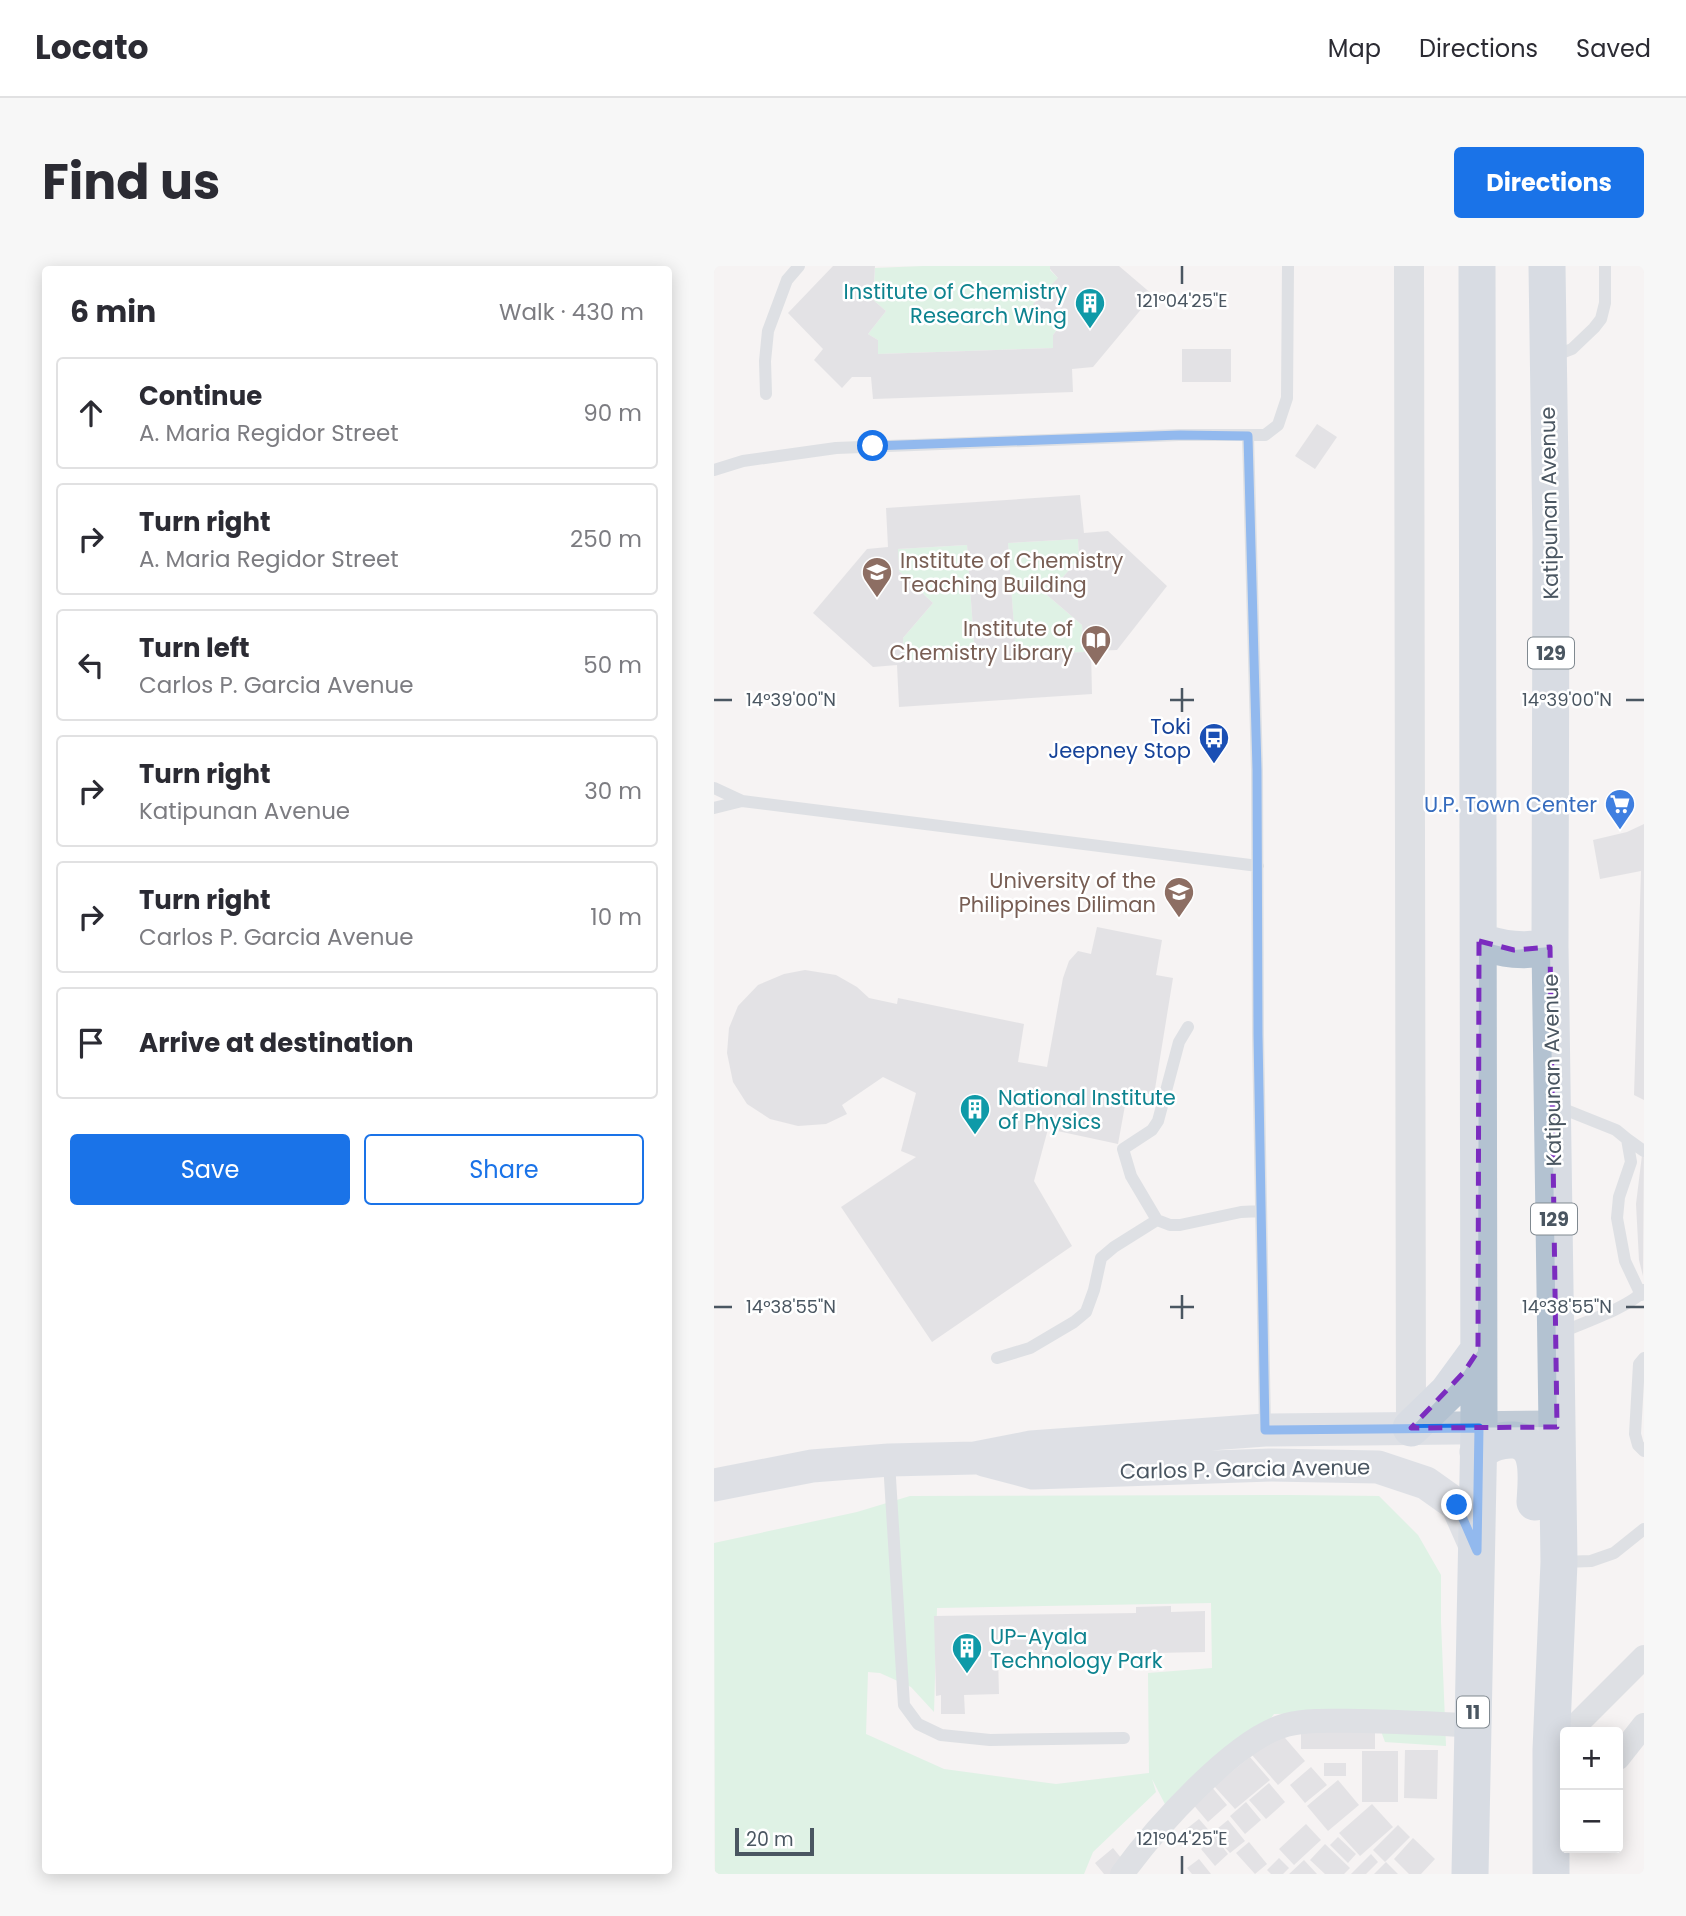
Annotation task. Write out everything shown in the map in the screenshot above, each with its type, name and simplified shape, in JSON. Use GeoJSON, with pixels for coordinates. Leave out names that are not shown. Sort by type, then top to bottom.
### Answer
{"type":"FeatureCollection","features":[{"type":"Feature","properties":{"kind":"main road"},"geometry":{"type":"LineString","coordinates":[[1476,266],[1478,1440],[1490,1443],[1519,1440],[1530,1448],[1535,1464],[1549,1857]]}},
{"type":"Feature","properties":{"kind":"main road","name":"Katipunan Avenue"},"geometry":{"type":"LineString","coordinates":[[1547,266],[1550,947],[1562,1727]]}},
{"type":"Feature","properties":{"kind":"main road"},"geometry":{"type":"LineString","coordinates":[[1479,941],[1514,950],[1550,947]]}},
{"type":"Feature","properties":{"kind":"main road"},"geometry":{"type":"LineString","coordinates":[[1411,1428],[1448,1392],[1478,1351]]}},
{"type":"Feature","properties":{"kind":"main road","name":"Carlos P. Garcia Avenue"},"geometry":{"type":"LineString","coordinates":[[714,1485],[812,1466],[889,1460],[975,1458],[1031,1447],[1265,1430],[1411,1428],[1478,1440],[1557,1427]]}},
{"type":"Feature","properties":{"kind":"main road","name":"11"},"geometry":{"type":"LineString","coordinates":[[1470,1874],[1478,1440]]}},
{"type":"Feature","properties":{"kind":"main road","name":"Carlos P. Garcia Avenue"},"geometry":{"type":"LineString","coordinates":[[975,1458],[1033,1473],[1271,1465],[1378,1467],[1426,1483],[1457,1505],[1477,1551]]}},
{"type":"Feature","properties":{"kind":"main road","name":"Katipunan Avenue"},"geometry":{"type":"LineString","coordinates":[[1549,1857],[1560,1757]]}},
{"type":"Feature","properties":{"kind":"street"},"geometry":{"type":"LineString","coordinates":[[1409,266],[1411,1428]]}},
{"type":"Feature","properties":{"kind":"street"},"geometry":{"type":"LineString","coordinates":[[1574,1727],[1644,1657]]}},
{"type":"Feature","properties":{"kind":"street"},"geometry":{"type":"LineString","coordinates":[[1122,1874],[1188,1797],[1230,1758],[1258,1738],[1285,1725],[1320,1720],[1473,1726]]}},
{"type":"Feature","properties":{"kind":"street"},"geometry":{"type":"LineString","coordinates":[[1623,1752],[1644,1725]]}},
{"type":"Feature","properties":{"kind":"lane"},"geometry":{"type":"LineString","coordinates":[[766,394],[768,331],[787,279],[799,266]]}},
{"type":"Feature","properties":{"kind":"lane"},"geometry":{"type":"LineString","coordinates":[[714,470],[743,461],[836,448],[1180,435],[1265,435],[1278,425],[1287,398],[1288,266]]}},
{"type":"Feature","properties":{"kind":"lane"},"geometry":{"type":"LineString","coordinates":[[1548,359],[1572,349],[1601,319],[1605,303],[1605,266]]}},
{"type":"Feature","properties":{"kind":"lane"},"geometry":{"type":"LineString","coordinates":[[1248,436],[1257,770],[1258,1035],[1265,1430]]}},
{"type":"Feature","properties":{"kind":"lane"},"geometry":{"type":"LineString","coordinates":[[714,788],[742,802]]}},
{"type":"Feature","properties":{"kind":"lane"},"geometry":{"type":"LineString","coordinates":[[714,808],[742,802],[1258,866]]}},
{"type":"Feature","properties":{"kind":"lane"},"geometry":{"type":"LineString","coordinates":[[1188,1027],[1180,1042],[1158,1121],[1152,1130],[1123,1149],[1130,1176],[1157,1220],[1170,1225],[1241,1212],[1261,1212]]}},
{"type":"Feature","properties":{"kind":"lane"},"geometry":{"type":"LineString","coordinates":[[1553,1104],[1616,1130],[1644,1152]]}},
{"type":"Feature","properties":{"kind":"lane"},"geometry":{"type":"LineString","coordinates":[[1556,1334],[1629,1302],[1642,1293],[1625,1261],[1617,1219],[1619,1197],[1630,1162],[1627,1139]]}},
{"type":"Feature","properties":{"kind":"lane"},"geometry":{"type":"LineString","coordinates":[[997,1358],[1030,1348],[1086,1312],[1101,1258],[1157,1220]]}},
{"type":"Feature","properties":{"kind":"lane"},"geometry":{"type":"LineString","coordinates":[[1644,1358],[1640,1364],[1635,1433],[1638,1445],[1644,1451]]}},
{"type":"Feature","properties":{"kind":"lane"},"geometry":{"type":"LineString","coordinates":[[889,1460],[904,1704],[918,1724],[941,1735],[990,1740],[1124,1738]]}},
{"type":"Feature","properties":{"kind":"lane"},"geometry":{"type":"LineString","coordinates":[[1559,1562],[1591,1561],[1614,1553],[1644,1529]]}},
{"type":"Feature","properties":{"kind":"highlighted area"},"geometry":{"type":"Polygon","coordinates":[[[1479,941],[1514,950],[1550,947],[1557,1427],[1411,1428],[1464,1372],[1478,1351],[1479,941]]]}},
{"type":"Feature","properties":{"kind":"green space"},"geometry":{"type":"Polygon","coordinates":[[[1050,266],[1050,270],[1058,278],[1059,327],[1053,335],[1053,348],[878,354],[878,340],[868,334],[886,311],[864,292],[874,283],[875,268],[1050,266]]]}},
{"type":"Feature","properties":{"kind":"green space"},"geometry":{"type":"Polygon","coordinates":[[[1078,539],[1079,559],[1047,595],[1082,625],[1084,652],[1016,655],[1008,543],[1078,539]]]}},
{"type":"Feature","properties":{"kind":"green space"},"geometry":{"type":"Polygon","coordinates":[[[967,545],[975,657],[904,661],[903,638],[933,603],[899,571],[898,549],[967,545]]]}},
{"type":"Feature","properties":{"kind":"green space"},"geometry":{"type":"Polygon","coordinates":[[[910,1496],[1379,1496],[1418,1535],[1441,1575],[1446,1746],[1385,1742],[1374,1712],[1274,1714],[1240,1760],[1167,1808],[1152,1779],[1156,1792],[1093,1852],[1084,1874],[715,1874],[714,1543],[857,1512],[910,1496]],[[1211,1603],[937,1608],[934,1712],[911,1687],[880,1673],[868,1672],[866,1734],[944,1769],[1056,1784],[1149,1773],[1148,1673],[1212,1668],[1211,1603]]]}},
{"type":"Feature","properties":{"kind":"building","name":"Institute of Chemistry Research Wing"},"geometry":{"type":"Polygon","coordinates":[[[833,266],[875,266],[874,283],[864,292],[886,311],[868,334],[878,340],[878,354],[1053,348],[1053,335],[1059,327],[1033,304],[1058,278],[1050,266],[1119,266],[1153,295],[1093,367],[1072,369],[1073,392],[873,399],[871,377],[852,377],[842,388],[814,360],[823,349],[788,313],[833,266]]]}},
{"type":"Feature","properties":{"kind":"building"},"geometry":{"type":"Polygon","coordinates":[[[1182,349],[1231,349],[1231,382],[1182,382],[1182,349]]]}},
{"type":"Feature","properties":{"kind":"building"},"geometry":{"type":"Polygon","coordinates":[[[1317,424],[1337,437],[1315,469],[1295,456],[1317,424]]]}},
{"type":"Feature","properties":{"kind":"building","name":"Institute of Chemistry Teaching Building"},"geometry":{"type":"Polygon","coordinates":[[[1080,495],[1084,533],[1108,531],[1167,586],[1117,650],[1091,651],[1092,694],[899,707],[897,665],[873,667],[813,613],[867,549],[888,547],[886,508],[1080,495]],[[1078,539],[1008,543],[1016,655],[1084,652],[1082,625],[1047,595],[1079,559],[1078,539]],[[967,545],[898,549],[899,571],[933,603],[903,638],[904,661],[975,657],[967,545]]]}},
{"type":"Feature","properties":{"kind":"building"},"geometry":{"type":"Polygon","coordinates":[[[1644,824],[1644,1100],[1634,1095],[1641,871],[1600,879],[1593,840],[1627,832],[1644,824]]]}},
{"type":"Feature","properties":{"kind":"building","name":"National Institute of Physics"},"geometry":{"type":"Polygon","coordinates":[[[1097,927],[1162,940],[1156,975],[1173,978],[1154,1095],[1128,1089],[1118,1144],[1048,1129],[1034,1181],[1072,1246],[932,1342],[841,1207],[916,1157],[901,1151],[916,1093],[883,1077],[842,1105],[847,1114],[826,1124],[798,1126],[770,1119],[747,1104],[733,1082],[727,1053],[729,1028],[738,1006],[758,985],[784,974],[805,970],[836,975],[857,987],[869,998],[897,1004],[898,998],[1024,1024],[1018,1062],[1047,1067],[1063,978],[1069,961],[1078,951],[1091,954],[1097,927]]]}},
{"type":"Feature","properties":{"kind":"building"},"geometry":{"type":"Polygon","coordinates":[[[1643,1147],[1643,1276],[1639,1260],[1636,1204],[1643,1147]]]}},
{"type":"Feature","properties":{"kind":"building","name":"UP-Ayala Technology Park"},"geometry":{"type":"Polygon","coordinates":[[[1171,1606],[1171,1612],[1205,1611],[1205,1652],[998,1656],[999,1694],[964,1695],[965,1714],[941,1714],[941,1695],[936,1696],[934,1616],[1136,1613],[1136,1607],[1171,1606]]]}},
{"type":"Feature","properties":{"kind":"building"},"geometry":{"type":"Polygon","coordinates":[[[1301,1726],[1375,1726],[1375,1749],[1301,1749],[1301,1726]]]}},
{"type":"Feature","properties":{"kind":"building"},"geometry":{"type":"Polygon","coordinates":[[[1279,1731],[1305,1761],[1278,1785],[1252,1755],[1279,1731]]]}},
{"type":"Feature","properties":{"kind":"building"},"geometry":{"type":"Polygon","coordinates":[[[1405,1750],[1438,1750],[1437,1799],[1404,1798],[1405,1750]]]}},
{"type":"Feature","properties":{"kind":"building"},"geometry":{"type":"Polygon","coordinates":[[[1362,1751],[1398,1751],[1398,1802],[1362,1802],[1362,1751]]]}},
{"type":"Feature","properties":{"kind":"building"},"geometry":{"type":"Polygon","coordinates":[[[1250,1757],[1270,1780],[1235,1809],[1214,1786],[1250,1757]]]}},
{"type":"Feature","properties":{"kind":"building"},"geometry":{"type":"Polygon","coordinates":[[[1324,1763],[1346,1763],[1346,1776],[1324,1776],[1324,1763]]]}},
{"type":"Feature","properties":{"kind":"building"},"geometry":{"type":"Polygon","coordinates":[[[1311,1767],[1327,1785],[1305,1803],[1290,1785],[1311,1767]]]}},
{"type":"Feature","properties":{"kind":"building"},"geometry":{"type":"Polygon","coordinates":[[[1338,1780],[1359,1805],[1328,1831],[1307,1806],[1338,1780]]]}},
{"type":"Feature","properties":{"kind":"building"},"geometry":{"type":"Polygon","coordinates":[[[1269,1783],[1285,1802],[1266,1819],[1249,1800],[1269,1783]]]}},
{"type":"Feature","properties":{"kind":"building"},"geometry":{"type":"Polygon","coordinates":[[[1210,1785],[1227,1805],[1208,1822],[1191,1802],[1210,1785]]]}},
{"type":"Feature","properties":{"kind":"building"},"geometry":{"type":"Polygon","coordinates":[[[1246,1802],[1261,1820],[1245,1834],[1230,1816],[1246,1802]]]}},
{"type":"Feature","properties":{"kind":"building"},"geometry":{"type":"Polygon","coordinates":[[[1372,1804],[1393,1827],[1360,1856],[1339,1833],[1372,1804]]]}},
{"type":"Feature","properties":{"kind":"building"},"geometry":{"type":"Polygon","coordinates":[[[1199,1819],[1213,1835],[1198,1847],[1185,1830],[1199,1819]]]}},
{"type":"Feature","properties":{"kind":"building"},"geometry":{"type":"Polygon","coordinates":[[[1228,1820],[1245,1841],[1230,1853],[1212,1833],[1228,1820]]]}},
{"type":"Feature","properties":{"kind":"building"},"geometry":{"type":"Polygon","coordinates":[[[1306,1824],[1321,1840],[1294,1865],[1279,1849],[1306,1824]]]}},
{"type":"Feature","properties":{"kind":"building"},"geometry":{"type":"Polygon","coordinates":[[[1398,1825],[1410,1837],[1385,1862],[1373,1850],[1398,1825]]]}},
{"type":"Feature","properties":{"kind":"building"},"geometry":{"type":"Polygon","coordinates":[[[1215,1837],[1228,1854],[1215,1866],[1201,1849],[1215,1837]]]}},
{"type":"Feature","properties":{"kind":"building"},"geometry":{"type":"Polygon","coordinates":[[[1338,1837],[1356,1854],[1348,1863],[1330,1845],[1338,1837]]]}},
{"type":"Feature","properties":{"kind":"building"},"geometry":{"type":"Polygon","coordinates":[[[1413,1838],[1435,1859],[1421,1874],[1409,1874],[1394,1859],[1413,1838]]]}},
{"type":"Feature","properties":{"kind":"building"},"geometry":{"type":"Polygon","coordinates":[[[1249,1842],[1267,1864],[1255,1874],[1236,1853],[1249,1842]]]}},
{"type":"Feature","properties":{"kind":"building"},"geometry":{"type":"Polygon","coordinates":[[[1325,1844],[1350,1868],[1344,1874],[1325,1874],[1310,1860],[1325,1844]]]}},
{"type":"Feature","properties":{"kind":"building"},"geometry":{"type":"Polygon","coordinates":[[[1113,1848],[1126,1864],[1114,1874],[1104,1874],[1095,1863],[1113,1848]]]}},
{"type":"Feature","properties":{"kind":"building"},"geometry":{"type":"Polygon","coordinates":[[[1371,1854],[1378,1862],[1366,1874],[1351,1874],[1371,1854]]]}},
{"type":"Feature","properties":{"kind":"building"},"geometry":{"type":"Polygon","coordinates":[[[1279,1858],[1289,1868],[1283,1874],[1271,1874],[1267,1870],[1279,1858]]]}},
{"type":"Feature","properties":{"kind":"building"},"geometry":{"type":"Polygon","coordinates":[[[1199,1859],[1211,1874],[1192,1874],[1187,1868],[1199,1859]]]}},
{"type":"Feature","properties":{"kind":"building"},"geometry":{"type":"Polygon","coordinates":[[[1304,1860],[1317,1874],[1289,1874],[1304,1860]]]}},
{"type":"Feature","properties":{"kind":"building"},"geometry":{"type":"Polygon","coordinates":[[[1386,1862],[1398,1874],[1374,1874],[1386,1862]]]}},
{"type":"Feature","properties":{"kind":"place","name":"Institute of Chemistry Research Wing"},"geometry":{"type":"Point","coordinates":[1090,330]}},
{"type":"Feature","properties":{"kind":"place","name":"Institute of Chemistry Teaching Building"},"geometry":{"type":"Point","coordinates":[877,599]}},
{"type":"Feature","properties":{"kind":"place","name":"Institute of Chemistry Library"},"geometry":{"type":"Point","coordinates":[1096,667]}},
{"type":"Feature","properties":{"kind":"place","name":"Toki Jeepney Stop"},"geometry":{"type":"Point","coordinates":[1214,765]}},
{"type":"Feature","properties":{"kind":"place","name":"U.P. Town Center"},"geometry":{"type":"Point","coordinates":[1620,831]}},
{"type":"Feature","properties":{"kind":"place","name":"University of the Philippines Diliman"},"geometry":{"type":"Point","coordinates":[1179,919]}},
{"type":"Feature","properties":{"kind":"place","name":"National Institute of Physics"},"geometry":{"type":"Point","coordinates":[975,1136]}},
{"type":"Feature","properties":{"kind":"place","name":"UP-Ayala Technology Park"},"geometry":{"type":"Point","coordinates":[967,1675]}},
{"type":"Feature","properties":{"kind":"route"},"geometry":{"type":"LineString","coordinates":[[873,446],[1180,435],[1248,436],[1257,770],[1258,1035],[1265,1430],[1479,1428],[1477,1551],[1457,1505]]}}]}
